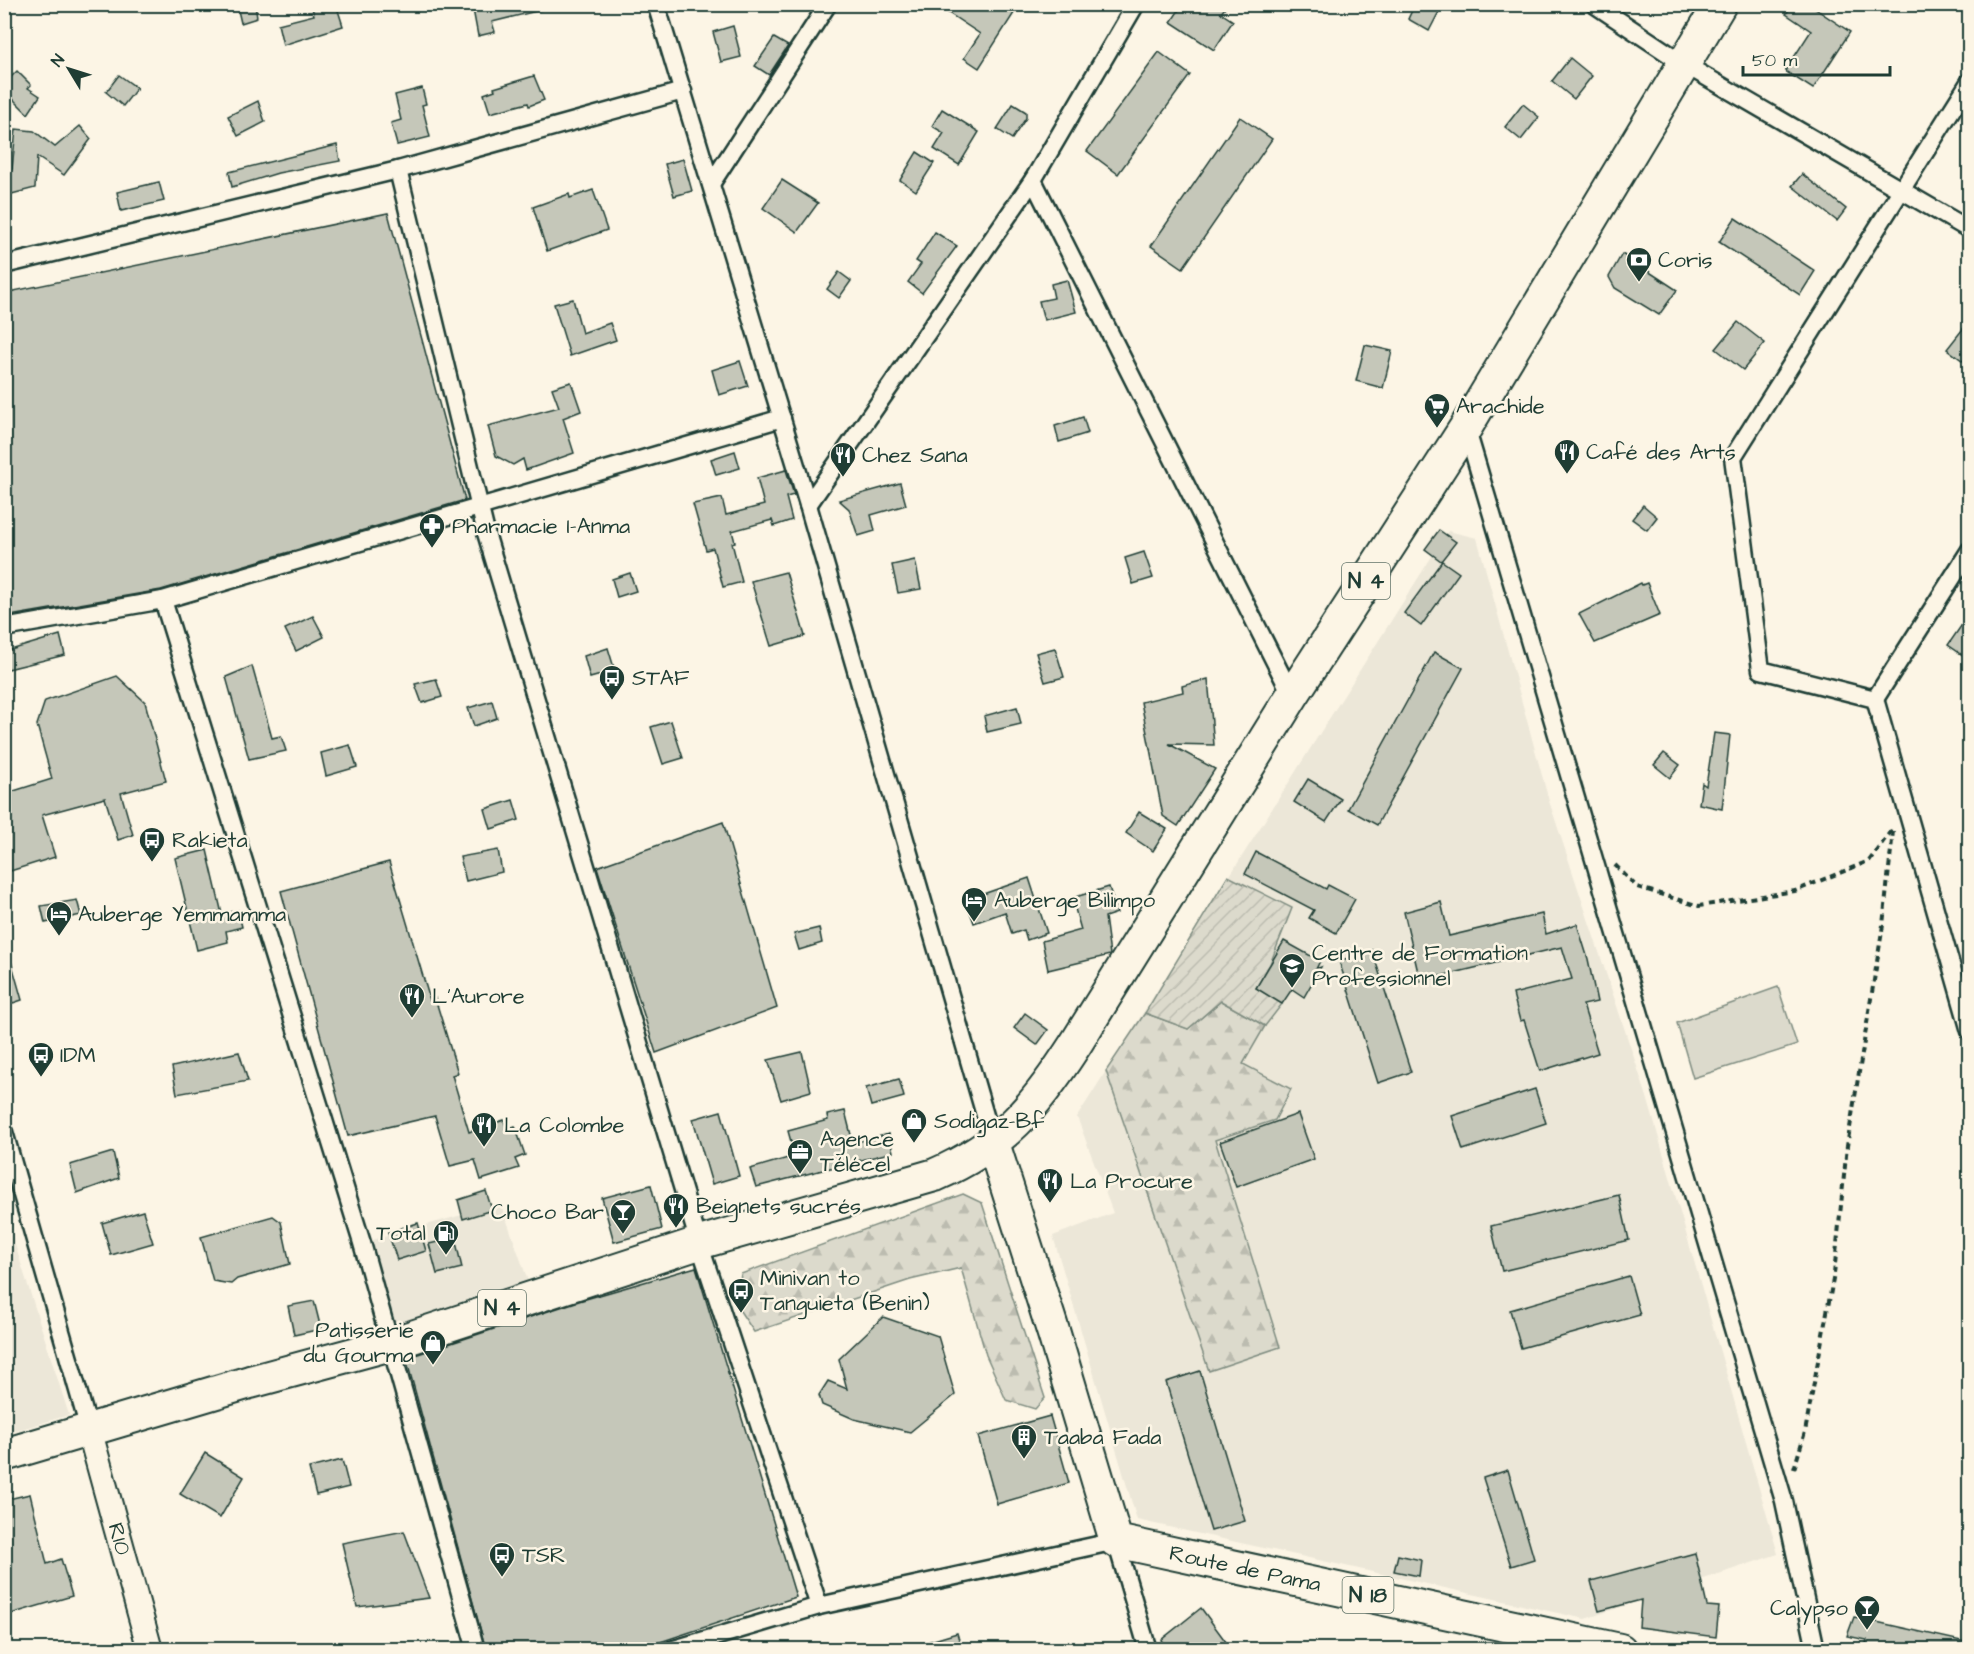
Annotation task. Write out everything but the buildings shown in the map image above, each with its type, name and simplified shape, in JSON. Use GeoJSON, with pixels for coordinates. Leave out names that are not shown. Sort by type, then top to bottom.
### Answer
{"type":"FeatureCollection","features":[{"type":"Feature","properties":{"kind":"highway","name":"N 4"},"geometry":{"type":"LineString","coordinates":[[4,1455],[391,1344],[699,1243],[935,1175],[964,1162],[993,1143],[1021,1119],[1053,1079],[1292,696],[1466,427],[1720,4]]}},
{"type":"Feature","properties":{"kind":"highway"},"geometry":{"type":"LineString","coordinates":[[993,1143],[1054,1334],[1116,1541]]}},
{"type":"Feature","properties":{"kind":"highway","name":"Route de Pama"},"geometry":{"type":"LineString","coordinates":[[1116,1541],[1620,1650]]}},
{"type":"Feature","properties":{"kind":"main road","name":"R10"},"geometry":{"type":"LineString","coordinates":[[89,1429],[150,1650]]}},
{"type":"Feature","properties":{"kind":"street"},"geometry":{"type":"LineString","coordinates":[[656,4],[808,505],[993,1143]]}},
{"type":"Feature","properties":{"kind":"street"},"geometry":{"type":"LineString","coordinates":[[711,184],[828,4]]}},
{"type":"Feature","properties":{"kind":"street"},"geometry":{"type":"LineString","coordinates":[[808,505],[1033,180],[1136,4]]}},
{"type":"Feature","properties":{"kind":"street"},"geometry":{"type":"LineString","coordinates":[[1594,4],[1684,64],[1970,230]]}},
{"type":"Feature","properties":{"kind":"street"},"geometry":{"type":"LineString","coordinates":[[1875,699],[1761,670],[1733,457],[1970,81]]}},
{"type":"Feature","properties":{"kind":"street"},"geometry":{"type":"LineString","coordinates":[[4,265],[398,170],[683,91]]}},
{"type":"Feature","properties":{"kind":"street"},"geometry":{"type":"LineString","coordinates":[[398,170],[480,506],[699,1243],[819,1606]]}},
{"type":"Feature","properties":{"kind":"street"},"geometry":{"type":"LineString","coordinates":[[1033,180],[1292,696]]}},
{"type":"Feature","properties":{"kind":"street"},"geometry":{"type":"LineString","coordinates":[[4,628],[164,600],[782,418]]}},
{"type":"Feature","properties":{"kind":"street"},"geometry":{"type":"LineString","coordinates":[[1466,427],[1784,1501],[1816,1650]]}},
{"type":"Feature","properties":{"kind":"street"},"geometry":{"type":"LineString","coordinates":[[1970,550],[1875,699],[1901,792],[1966,1001],[1970,1031]]}},
{"type":"Feature","properties":{"kind":"street"},"geometry":{"type":"LineString","coordinates":[[164,600],[391,1344],[476,1650]]}},
{"type":"Feature","properties":{"kind":"street"},"geometry":{"type":"LineString","coordinates":[[4,1132],[89,1429]]}},
{"type":"Feature","properties":{"kind":"street"},"geometry":{"type":"LineString","coordinates":[[671,1650],[819,1606],[1116,1541],[1148,1650]]}},
{"type":"Feature","properties":{"kind":"path"},"geometry":{"type":"LineString","coordinates":[[1784,1501],[1805,1432],[1834,1274],[1847,1146],[1883,925],[1893,827],[1901,792]]}},
{"type":"Feature","properties":{"kind":"path"},"geometry":{"type":"LineString","coordinates":[[1587,837],[1637,887],[1699,906],[1795,891],[1869,861],[1893,827]]}},
{"type":"Feature","properties":{"kind":"shaded area"},"geometry":{"type":"Polygon","coordinates":[[[1448,531],[1477,538],[1549,801],[1647,1097],[1778,1554],[1585,1619],[1137,1520],[1053,1236],[1113,1213],[1077,1117],[1448,531]]]}},
{"type":"Feature","properties":{"kind":"shaded area"},"geometry":{"type":"Polygon","coordinates":[[[501,1204],[534,1298],[391,1344],[362,1243],[501,1204]]]}},
{"type":"Feature","properties":{"kind":"shaded area"},"geometry":{"type":"Polygon","coordinates":[[[4,1210],[69,1415],[5,1434],[4,1434],[4,1210]]]}},
{"type":"Feature","properties":{"kind":"green space"},"geometry":{"type":"Polygon","coordinates":[[[1228,876],[1292,908],[1270,964],[1256,988],[1282,1004],[1265,1026],[1221,1001],[1188,1029],[1145,1013],[1228,876]]]}},
{"type":"Feature","properties":{"kind":"green space"},"geometry":{"type":"Polygon","coordinates":[[[1778,987],[1797,1045],[1693,1078],[1677,1023],[1778,987]]]}},
{"type":"Feature","properties":{"kind":"green space"},"geometry":{"type":"Polygon","coordinates":[[[1221,1001],[1265,1026],[1243,1064],[1291,1089],[1275,1120],[1215,1140],[1280,1347],[1209,1371],[1106,1071],[1145,1013],[1188,1029],[1221,1001]]]}},
{"type":"Feature","properties":{"kind":"green space"},"geometry":{"type":"Polygon","coordinates":[[[963,1194],[982,1203],[1045,1398],[1035,1409],[1006,1400],[986,1355],[961,1268],[910,1280],[754,1332],[736,1305],[741,1274],[963,1194]]]}},
{"type":"Feature","properties":{"kind":"place","name":"Coris"},"geometry":{"type":"Point","coordinates":[1639,283]}},
{"type":"Feature","properties":{"kind":"place","name":"Arachide"},"geometry":{"type":"Point","coordinates":[1437,429]}},
{"type":"Feature","properties":{"kind":"place","name":"Café des Arts"},"geometry":{"type":"Point","coordinates":[1567,475]}},
{"type":"Feature","properties":{"kind":"place","name":"Chez Sana"},"geometry":{"type":"Point","coordinates":[843,478]}},
{"type":"Feature","properties":{"kind":"place","name":"Pharmacie I-Anma"},"geometry":{"type":"Point","coordinates":[432,549]}},
{"type":"Feature","properties":{"kind":"place","name":"STAF"},"geometry":{"type":"Point","coordinates":[612,701]}},
{"type":"Feature","properties":{"kind":"place","name":"Rakieta"},"geometry":{"type":"Point","coordinates":[152,863]}},
{"type":"Feature","properties":{"kind":"place","name":"Auberge Bilimpo"},"geometry":{"type":"Point","coordinates":[974,923]}},
{"type":"Feature","properties":{"kind":"place","name":"Auberge Yemmamma"},"geometry":{"type":"Point","coordinates":[59,937]}},
{"type":"Feature","properties":{"kind":"place","name":"Centre de Formation Professionnel"},"geometry":{"type":"Point","coordinates":[1292,989]}},
{"type":"Feature","properties":{"kind":"place","name":"L'Aurore"},"geometry":{"type":"Point","coordinates":[412,1019]}},
{"type":"Feature","properties":{"kind":"place","name":"IDM"},"geometry":{"type":"Point","coordinates":[41,1078]}},
{"type":"Feature","properties":{"kind":"place","name":"Sodigaz-Bf"},"geometry":{"type":"Point","coordinates":[914,1144]}},
{"type":"Feature","properties":{"kind":"place","name":"La Colombe"},"geometry":{"type":"Point","coordinates":[484,1148]}},
{"type":"Feature","properties":{"kind":"place","name":"Agence Télécel"},"geometry":{"type":"Point","coordinates":[800,1175]}},
{"type":"Feature","properties":{"kind":"place","name":"La Procure"},"geometry":{"type":"Point","coordinates":[1050,1204]}},
{"type":"Feature","properties":{"kind":"place","name":"Beignets sucrés"},"geometry":{"type":"Point","coordinates":[676,1229]}},
{"type":"Feature","properties":{"kind":"place","name":"Choco Bar"},"geometry":{"type":"Point","coordinates":[623,1235]}},
{"type":"Feature","properties":{"kind":"place","name":"Total"},"geometry":{"type":"Point","coordinates":[446,1256]}},
{"type":"Feature","properties":{"kind":"place","name":"Minivan to Tanguieta (Benin)"},"geometry":{"type":"Point","coordinates":[741,1314]}},
{"type":"Feature","properties":{"kind":"place","name":"Patisserie du Gourma"},"geometry":{"type":"Point","coordinates":[433,1366]}},
{"type":"Feature","properties":{"kind":"place","name":"Taaba Fada"},"geometry":{"type":"Point","coordinates":[1024,1460]}},
{"type":"Feature","properties":{"kind":"place","name":"TSR"},"geometry":{"type":"Point","coordinates":[502,1578]}},
{"type":"Feature","properties":{"kind":"place","name":"Calypso"},"geometry":{"type":"Point","coordinates":[1867,1631]}}]}
